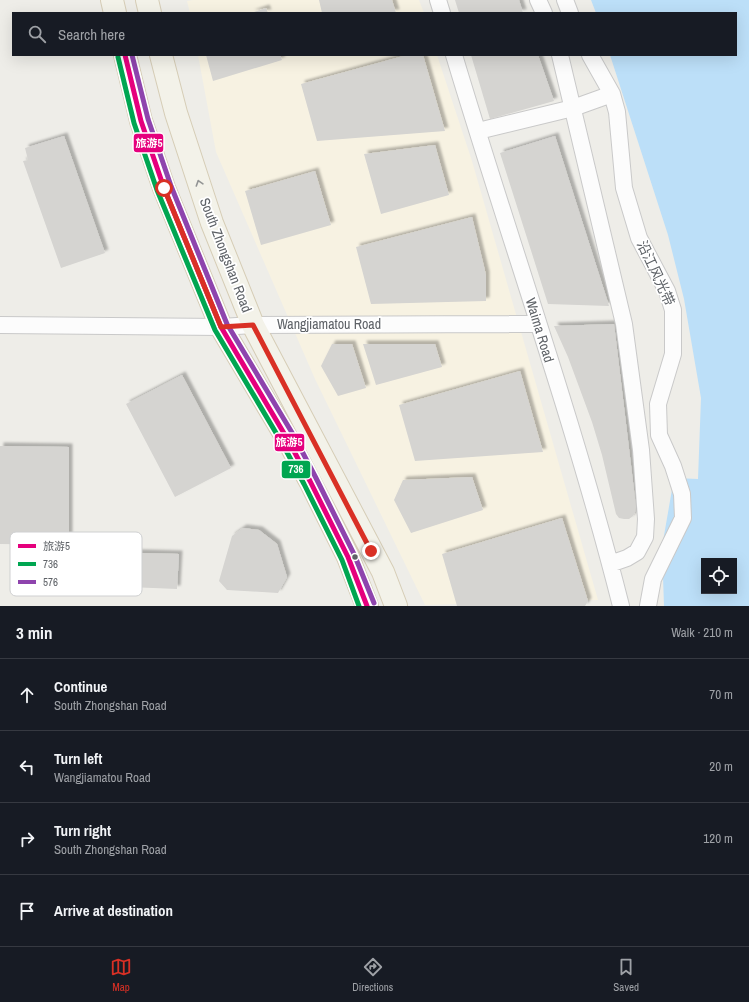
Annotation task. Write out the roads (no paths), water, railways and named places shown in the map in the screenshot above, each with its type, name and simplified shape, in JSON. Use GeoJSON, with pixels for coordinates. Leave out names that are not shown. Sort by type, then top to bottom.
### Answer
{"type":"FeatureCollection","features":[{"type":"Feature","properties":{"kind":"main road"},"geometry":{"type":"LineString","coordinates":[[112,0],[115,12]]}},
{"type":"Feature","properties":{"kind":"main road"},"geometry":{"type":"LineString","coordinates":[[147,0],[150,12]]}},
{"type":"Feature","properties":{"kind":"main road"},"geometry":{"type":"LineString","coordinates":[[125,56],[141,121],[164,188],[221,327],[288,440],[348,557],[367,606]]}},
{"type":"Feature","properties":{"kind":"main road","name":"South Zhongshan Road"},"geometry":{"type":"LineString","coordinates":[[161,56],[176,113],[212,223],[253,325],[383,572],[396,606]]}},
{"type":"Feature","properties":{"kind":"main road","name":"South Zhongshan Road"},"geometry":{"type":"LineString","coordinates":[[383,572],[390,606]]}},
{"type":"Feature","properties":{"kind":"street"},"geometry":{"type":"LineString","coordinates":[[438,0],[442,12]]}},
{"type":"Feature","properties":{"kind":"street"},"geometry":{"type":"LineString","coordinates":[[538,0],[544,12]]}},
{"type":"Feature","properties":{"kind":"street"},"geometry":{"type":"LineString","coordinates":[[565,0],[570,12]]}},
{"type":"Feature","properties":{"kind":"street","name":"Waima Road"},"geometry":{"type":"LineString","coordinates":[[454,56],[580,457],[610,564],[620,606]]}},
{"type":"Feature","properties":{"kind":"street"},"geometry":{"type":"LineString","coordinates":[[560,56],[624,324],[641,450],[646,519],[645,537],[637,552],[627,558],[610,564]]}},
{"type":"Feature","properties":{"kind":"street","name":"沿江风光带"},"geometry":{"type":"LineString","coordinates":[[591,56],[612,94],[617,112],[624,188],[639,238],[667,291],[673,310],[673,354],[658,404],[659,435],[673,466],[682,494],[683,518],[653,579],[648,606]]}},
{"type":"Feature","properties":{"kind":"street"},"geometry":{"type":"LineString","coordinates":[[478,131],[573,108],[612,94]]}},
{"type":"Feature","properties":{"kind":"street","name":"Wangjiamatou Road"},"geometry":{"type":"LineString","coordinates":[[0,325],[221,327],[253,325],[538,324]]}},
{"type":"Feature","properties":{"kind":"water"},"geometry":{"type":"Polygon","coordinates":[[[591,0],[749,0],[749,606],[664,606],[662,547],[674,478],[698,479],[701,398],[684,299],[668,235],[610,56],[737,56],[737,12],[596,12],[591,0]]]}}]}
